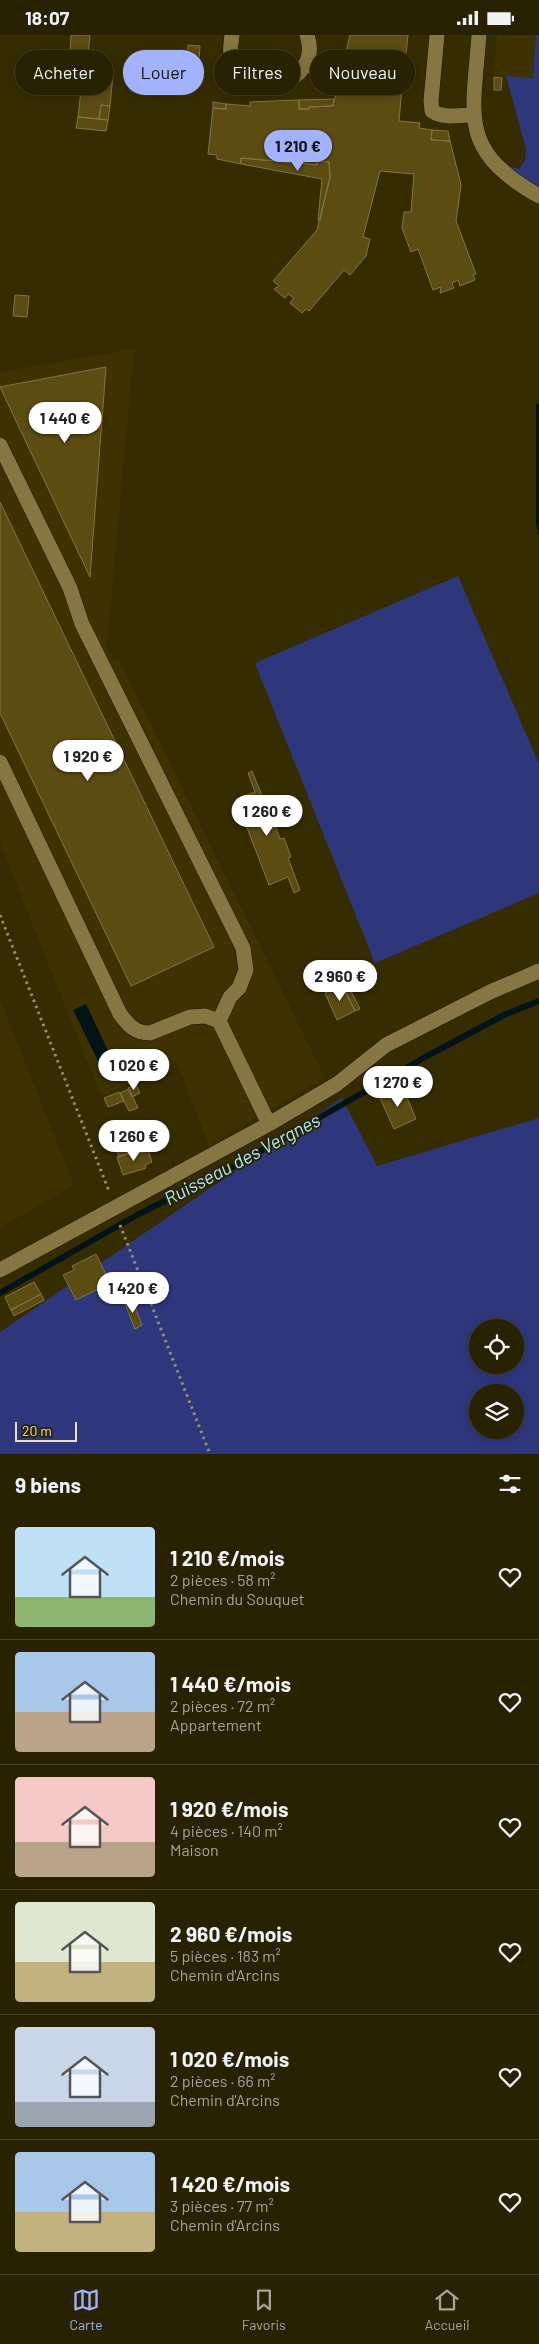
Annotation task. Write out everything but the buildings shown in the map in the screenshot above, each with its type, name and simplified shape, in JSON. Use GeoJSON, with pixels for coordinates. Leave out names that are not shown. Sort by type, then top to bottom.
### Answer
{"type":"FeatureCollection","features":[{"type":"Feature","properties":{"kind":"street"},"geometry":{"type":"LineString","coordinates":[[232,35],[231,61],[236,70],[247,79],[256,83],[278,84],[295,78],[306,64],[310,42],[307,35]]}},
{"type":"Feature","properties":{"kind":"street"},"geometry":{"type":"LineString","coordinates":[[437,35],[431,101],[432,111],[438,115],[448,116],[473,115]]}},
{"type":"Feature","properties":{"kind":"street"},"geometry":{"type":"LineString","coordinates":[[479,35],[473,115],[478,138],[490,159],[518,184],[539,196]]}},
{"type":"Feature","properties":{"kind":"street"},"geometry":{"type":"LineString","coordinates":[[0,445],[70,587],[82,624],[243,948],[246,970],[240,988],[230,997],[219,1021]]}},
{"type":"Feature","properties":{"kind":"street"},"geometry":{"type":"LineString","coordinates":[[0,763],[120,1014],[132,1029],[142,1033],[150,1033],[198,1016],[219,1021]]}},
{"type":"Feature","properties":{"kind":"street"},"geometry":{"type":"LineString","coordinates":[[0,1270],[116,1215],[337,1084],[386,1045],[490,992],[539,971]]}},
{"type":"Feature","properties":{"kind":"street"},"geometry":{"type":"LineString","coordinates":[[219,1021],[269,1124]]}},
{"type":"Feature","properties":{"kind":"path"},"geometry":{"type":"LineString","coordinates":[[0,915],[210,1454]]}},
{"type":"Feature","properties":{"kind":"shaded area"},"geometry":{"type":"Polygon","coordinates":[[[497,35],[536,35],[533,78],[494,75],[497,35]]]}},
{"type":"Feature","properties":{"kind":"shaded area"},"geometry":{"type":"Polygon","coordinates":[[[536,35],[539,35],[539,191],[500,164],[519,169],[525,160],[526,149],[506,76],[533,78],[536,35]]]}},
{"type":"Feature","properties":{"kind":"shaded area"},"geometry":{"type":"Polygon","coordinates":[[[134,349],[107,646],[113,661],[119,659],[325,1078],[209,1145],[176,1061],[101,1096],[0,843],[0,372],[134,349]]]}},
{"type":"Feature","properties":{"kind":"shaded area"},"geometry":{"type":"Polygon","coordinates":[[[539,402],[539,536],[536,524],[536,405],[539,402]]]}},
{"type":"Feature","properties":{"kind":"shaded area"},"geometry":{"type":"Polygon","coordinates":[[[458,576],[539,764],[539,893],[375,963],[255,663],[458,576]]]}},
{"type":"Feature","properties":{"kind":"shaded area"},"geometry":{"type":"Polygon","coordinates":[[[0,999],[74,1185],[0,1228],[0,999]]]}},
{"type":"Feature","properties":{"kind":"shaded area"},"geometry":{"type":"Polygon","coordinates":[[[86,1004],[114,1063],[102,1069],[73,1010],[86,1004]]]}},
{"type":"Feature","properties":{"kind":"shaded area"},"geometry":{"type":"Polygon","coordinates":[[[342,1098],[377,1166],[539,1118],[539,1454],[0,1454],[0,1332],[342,1098]]]}},
{"type":"Feature","properties":{"kind":"waterway","name":"Ruisseau des Vergnes"},"geometry":{"type":"LineString","coordinates":[[0,1293],[137,1215],[240,1163],[427,1056],[506,1014],[539,1001]]}}]}
